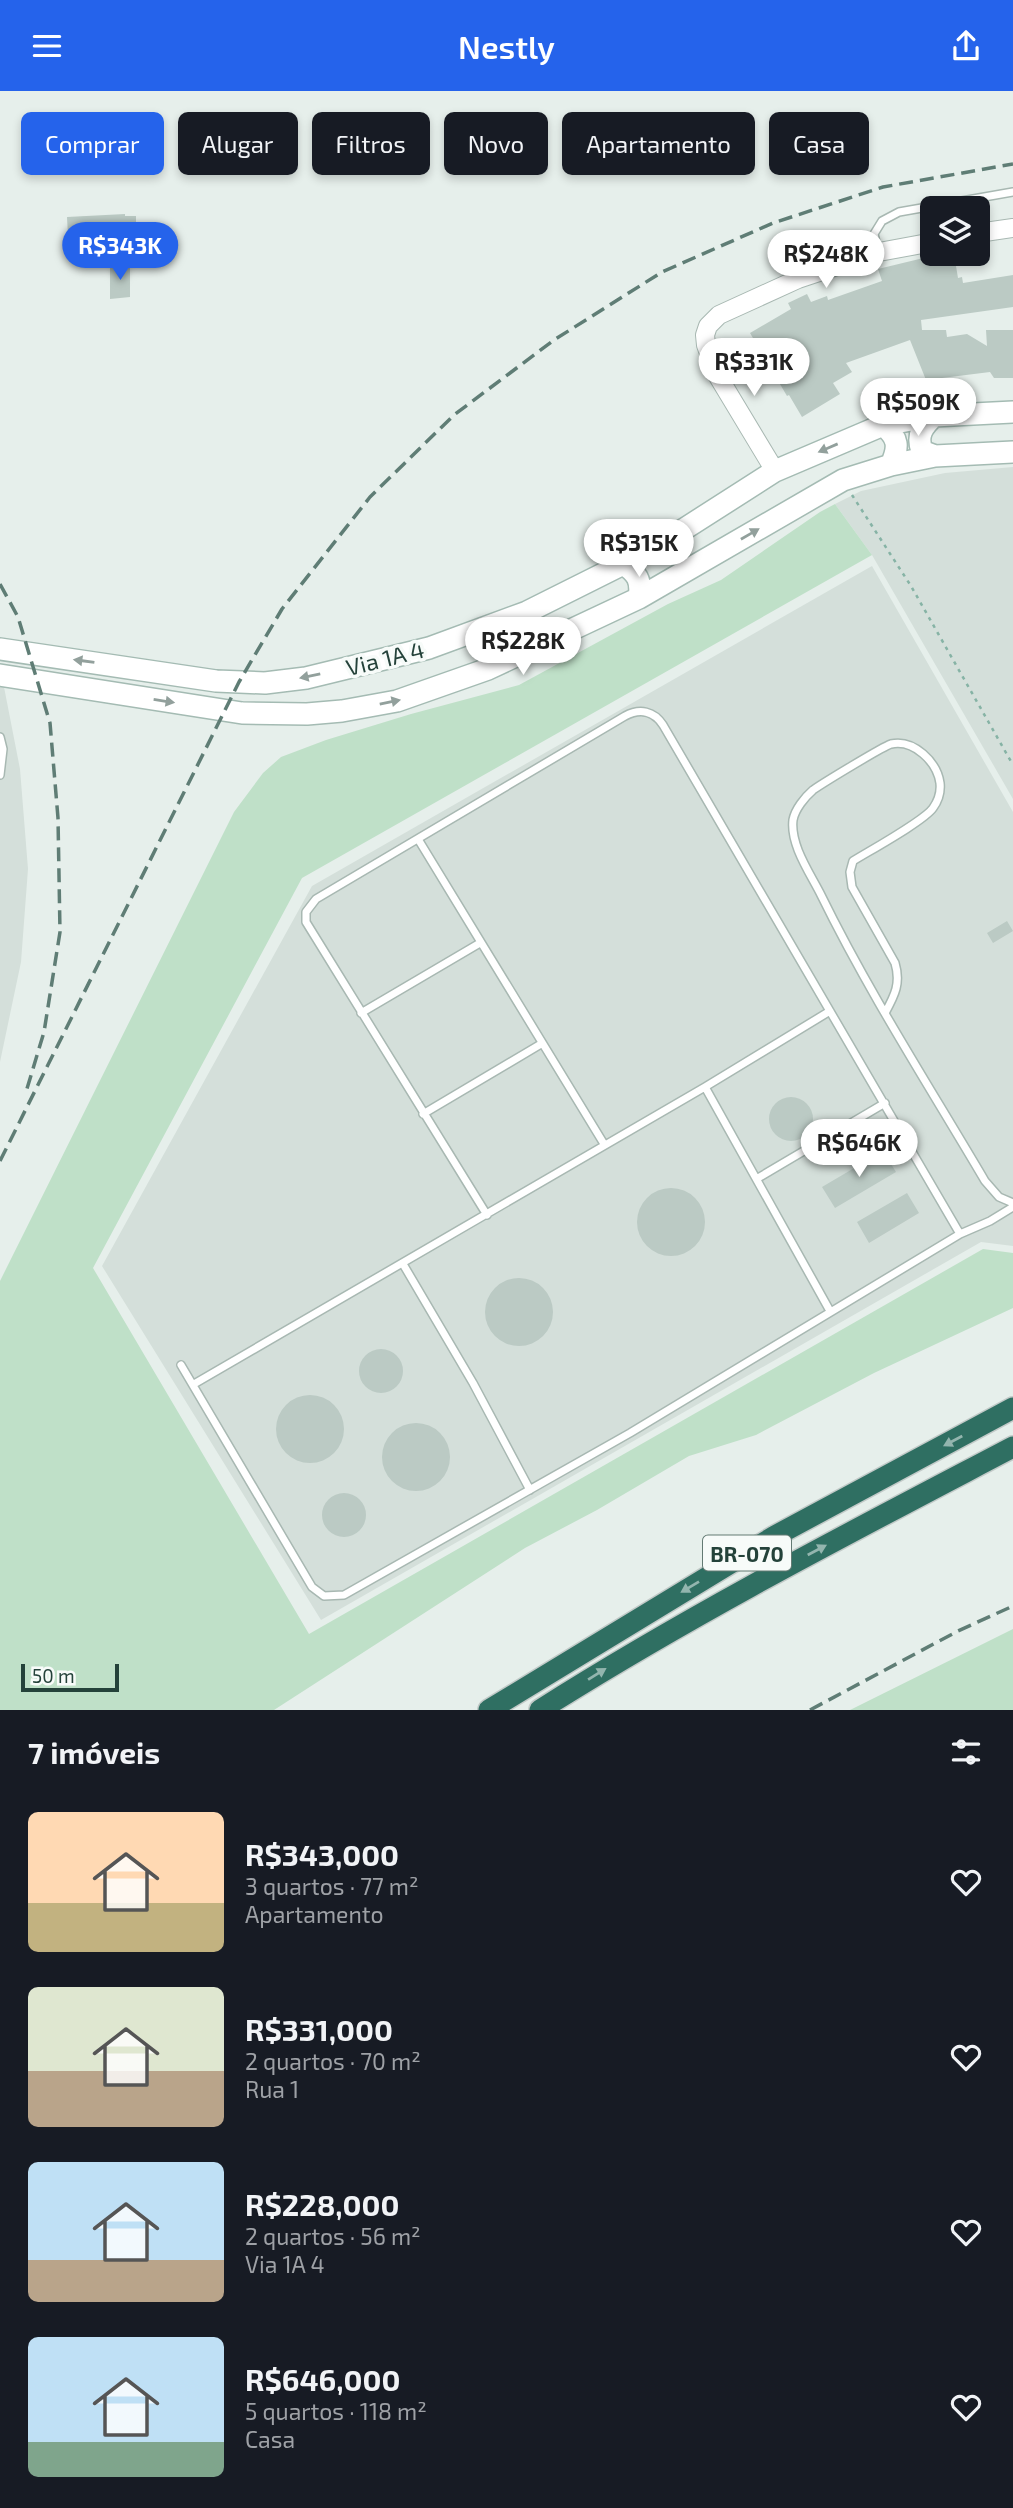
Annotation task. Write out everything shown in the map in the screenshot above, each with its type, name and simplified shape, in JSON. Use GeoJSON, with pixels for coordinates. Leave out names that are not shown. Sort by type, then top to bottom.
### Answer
{"type":"FeatureCollection","features":[{"type":"Feature","properties":{"kind":"highway","name":"BR-070"},"geometry":{"type":"LineString","coordinates":[[489,1710],[775,1536],[1013,1408]]}},
{"type":"Feature","properties":{"kind":"highway","name":"BR-070"},"geometry":{"type":"LineString","coordinates":[[540,1710],[620,1659],[795,1561],[1013,1447]]}},
{"type":"Feature","properties":{"kind":"main road","name":"Via 1A 4"},"geometry":{"type":"LineString","coordinates":[[0,649],[216,681],[265,683],[306,678],[429,648],[527,613],[653,549],[775,471],[883,425],[934,416],[1013,412]]}},
{"type":"Feature","properties":{"kind":"main road"},"geometry":{"type":"LineString","coordinates":[[934,416],[922,429],[919,444],[922,451],[935,456]]}},
{"type":"Feature","properties":{"kind":"main road"},"geometry":{"type":"LineString","coordinates":[[883,425],[897,440],[891,465]]}},
{"type":"Feature","properties":{"kind":"main road","name":"Via 1A 4"},"geometry":{"type":"LineString","coordinates":[[0,675],[242,713],[307,714],[397,701],[488,669],[639,598],[843,480],[891,465],[935,456],[1013,452]]}},
{"type":"Feature","properties":{"kind":"main road"},"geometry":{"type":"LineString","coordinates":[[653,549],[658,571],[670,580]]}},
{"type":"Feature","properties":{"kind":"main road"},"geometry":{"type":"LineString","coordinates":[[622,563],[638,575],[639,598]]}},
{"type":"Feature","properties":{"kind":"street"},"geometry":{"type":"LineString","coordinates":[[990,231],[1013,227]]}},
{"type":"Feature","properties":{"kind":"street"},"geometry":{"type":"LineString","coordinates":[[775,471],[716,373],[705,335],[708,326],[719,315],[798,279],[879,252],[920,244]]}},
{"type":"Feature","properties":{"kind":"lane"},"geometry":{"type":"LineString","coordinates":[[879,252],[874,234],[882,221],[899,212],[1013,192]]}},
{"type":"Feature","properties":{"kind":"lane"},"geometry":{"type":"LineString","coordinates":[[487,1215],[306,922],[306,912],[316,899],[625,716],[640,711],[655,715],[663,725],[960,1234]]}},
{"type":"Feature","properties":{"kind":"lane"},"geometry":{"type":"LineString","coordinates":[[0,737],[3,749],[0,775]]}},
{"type":"Feature","properties":{"kind":"lane"},"geometry":{"type":"LineString","coordinates":[[181,1365],[312,1587],[324,1596],[344,1595],[631,1433],[960,1234],[990,1221],[1011,1202],[999,1197],[985,1181],[846,947],[800,854],[793,819],[799,805],[813,790],[891,744],[906,744],[916,748],[936,769],[940,784],[939,797],[932,810],[853,861],[850,872],[852,887],[895,963],[898,974],[897,993],[886,1013]]}},
{"type":"Feature","properties":{"kind":"lane"},"geometry":{"type":"LineString","coordinates":[[418,839],[604,1144]]}},
{"type":"Feature","properties":{"kind":"lane"},"geometry":{"type":"LineString","coordinates":[[361,1013],[480,943]]}},
{"type":"Feature","properties":{"kind":"lane"},"geometry":{"type":"LineString","coordinates":[[194,1384],[487,1215],[830,1011]]}},
{"type":"Feature","properties":{"kind":"lane"},"geometry":{"type":"LineString","coordinates":[[423,1114],[541,1044]]}},
{"type":"Feature","properties":{"kind":"lane"},"geometry":{"type":"LineString","coordinates":[[705,1087],[830,1311]]}},
{"type":"Feature","properties":{"kind":"lane"},"geometry":{"type":"LineString","coordinates":[[758,1178],[885,1103]]}},
{"type":"Feature","properties":{"kind":"lane"},"geometry":{"type":"LineString","coordinates":[[403,1264],[473,1383],[530,1490]]}},
{"type":"Feature","properties":{"kind":"path"},"geometry":{"type":"LineString","coordinates":[[843,480],[911,586],[1013,765]]}},
{"type":"Feature","properties":{"kind":"shaded area"},"geometry":{"type":"Polygon","coordinates":[[[1013,467],[1013,799],[872,555],[835,504],[861,491],[945,473],[1013,467]]]}},
{"type":"Feature","properties":{"kind":"shaded area"},"geometry":{"type":"Polygon","coordinates":[[[872,566],[1013,812],[1013,1246],[981,1242],[321,1620],[102,1266],[312,886],[872,566]]]}},
{"type":"Feature","properties":{"kind":"shaded area"},"geometry":{"type":"Polygon","coordinates":[[[0,687],[4,687],[20,769],[28,869],[21,962],[0,1062],[0,687]]]}},
{"type":"Feature","properties":{"kind":"green space"},"geometry":{"type":"Polygon","coordinates":[[[835,504],[872,555],[302,878],[93,1268],[309,1634],[983,1249],[1013,1253],[1013,1308],[874,1373],[756,1435],[689,1456],[525,1548],[274,1710],[0,1710],[0,1281],[234,812],[263,773],[281,757],[411,714],[519,685],[668,604],[721,580],[835,504]]]}},
{"type":"Feature","properties":{"kind":"green space"},"geometry":{"type":"Polygon","coordinates":[[[1013,1629],[1013,1710],[850,1710],[1013,1629]]]}},
{"type":"Feature","properties":{"kind":"building"},"geometry":{"type":"Polygon","coordinates":[[[125,214],[136,216],[136,235],[125,235],[124,231],[103,231],[102,234],[97,234],[97,238],[81,240],[81,236],[68,236],[67,217],[125,214]]]}},
{"type":"Feature","properties":{"kind":"building"},"geometry":{"type":"Polygon","coordinates":[[[920,259],[920,266],[956,266],[958,278],[962,277],[963,283],[1013,275],[1013,307],[921,320],[922,330],[946,330],[947,337],[967,334],[987,346],[986,330],[1013,330],[1013,378],[994,378],[990,372],[926,380],[910,340],[846,363],[852,372],[833,383],[840,394],[802,417],[750,333],[791,309],[788,303],[807,294],[811,302],[827,296],[828,300],[882,281],[878,269],[920,259]]]}},
{"type":"Feature","properties":{"kind":"building"},"geometry":{"type":"Polygon","coordinates":[[[130,266],[130,297],[110,299],[110,267],[130,266]]]}},
{"type":"Feature","properties":{"kind":"building"},"geometry":{"type":"Polygon","coordinates":[[[1007,921],[1013,931],[993,943],[987,933],[1007,921]]]}},
{"type":"Feature","properties":{"kind":"building"},"geometry":{"type":"Polygon","coordinates":[[[791,1097],[807,1103],[813,1119],[807,1135],[791,1141],[775,1135],[769,1119],[775,1103],[791,1097]]]}},
{"type":"Feature","properties":{"kind":"building"},"geometry":{"type":"Polygon","coordinates":[[[883,1151],[896,1172],[835,1208],[822,1187],[883,1151]]]}},
{"type":"Feature","properties":{"kind":"building"},"geometry":{"type":"Polygon","coordinates":[[[678,1188],[699,1203],[705,1215],[703,1235],[695,1246],[678,1256],[664,1256],[647,1246],[639,1235],[637,1215],[647,1198],[658,1190],[678,1188]]]}},
{"type":"Feature","properties":{"kind":"building"},"geometry":{"type":"Polygon","coordinates":[[[907,1193],[919,1213],[869,1243],[857,1222],[907,1193]]]}},
{"type":"Feature","properties":{"kind":"building"},"geometry":{"type":"Polygon","coordinates":[[[526,1278],[547,1293],[553,1305],[551,1325],[543,1336],[526,1346],[512,1346],[495,1336],[487,1325],[485,1305],[495,1288],[506,1280],[526,1278]]]}},
{"type":"Feature","properties":{"kind":"building"},"geometry":{"type":"Polygon","coordinates":[[[381,1349],[397,1355],[403,1371],[397,1387],[381,1393],[365,1387],[359,1371],[365,1355],[381,1349]]]}},
{"type":"Feature","properties":{"kind":"building"},"geometry":{"type":"Polygon","coordinates":[[[317,1395],[338,1410],[344,1422],[342,1442],[334,1453],[317,1463],[303,1463],[286,1453],[278,1442],[276,1422],[286,1405],[297,1397],[317,1395]]]}},
{"type":"Feature","properties":{"kind":"building"},"geometry":{"type":"Polygon","coordinates":[[[423,1423],[444,1438],[450,1450],[448,1470],[440,1481],[423,1491],[409,1491],[392,1481],[384,1470],[382,1450],[392,1433],[403,1425],[423,1423]]]}},
{"type":"Feature","properties":{"kind":"building"},"geometry":{"type":"Polygon","coordinates":[[[344,1493],[360,1499],[366,1515],[360,1531],[344,1537],[328,1531],[322,1515],[328,1499],[344,1493]]]}},
{"type":"Feature","properties":{"kind":"railway"},"geometry":{"type":"LineString","coordinates":[[0,1161],[239,682],[282,609],[370,497],[454,415],[554,340],[662,272],[773,223],[883,187],[1013,164]]}},
{"type":"Feature","properties":{"kind":"railway"},"geometry":{"type":"LineString","coordinates":[[0,584],[18,617],[50,723],[58,818],[60,932],[44,1032],[26,1092]]}},
{"type":"Feature","properties":{"kind":"railway"},"geometry":{"type":"LineString","coordinates":[[810,1710],[958,1631],[1013,1606]]}}]}
